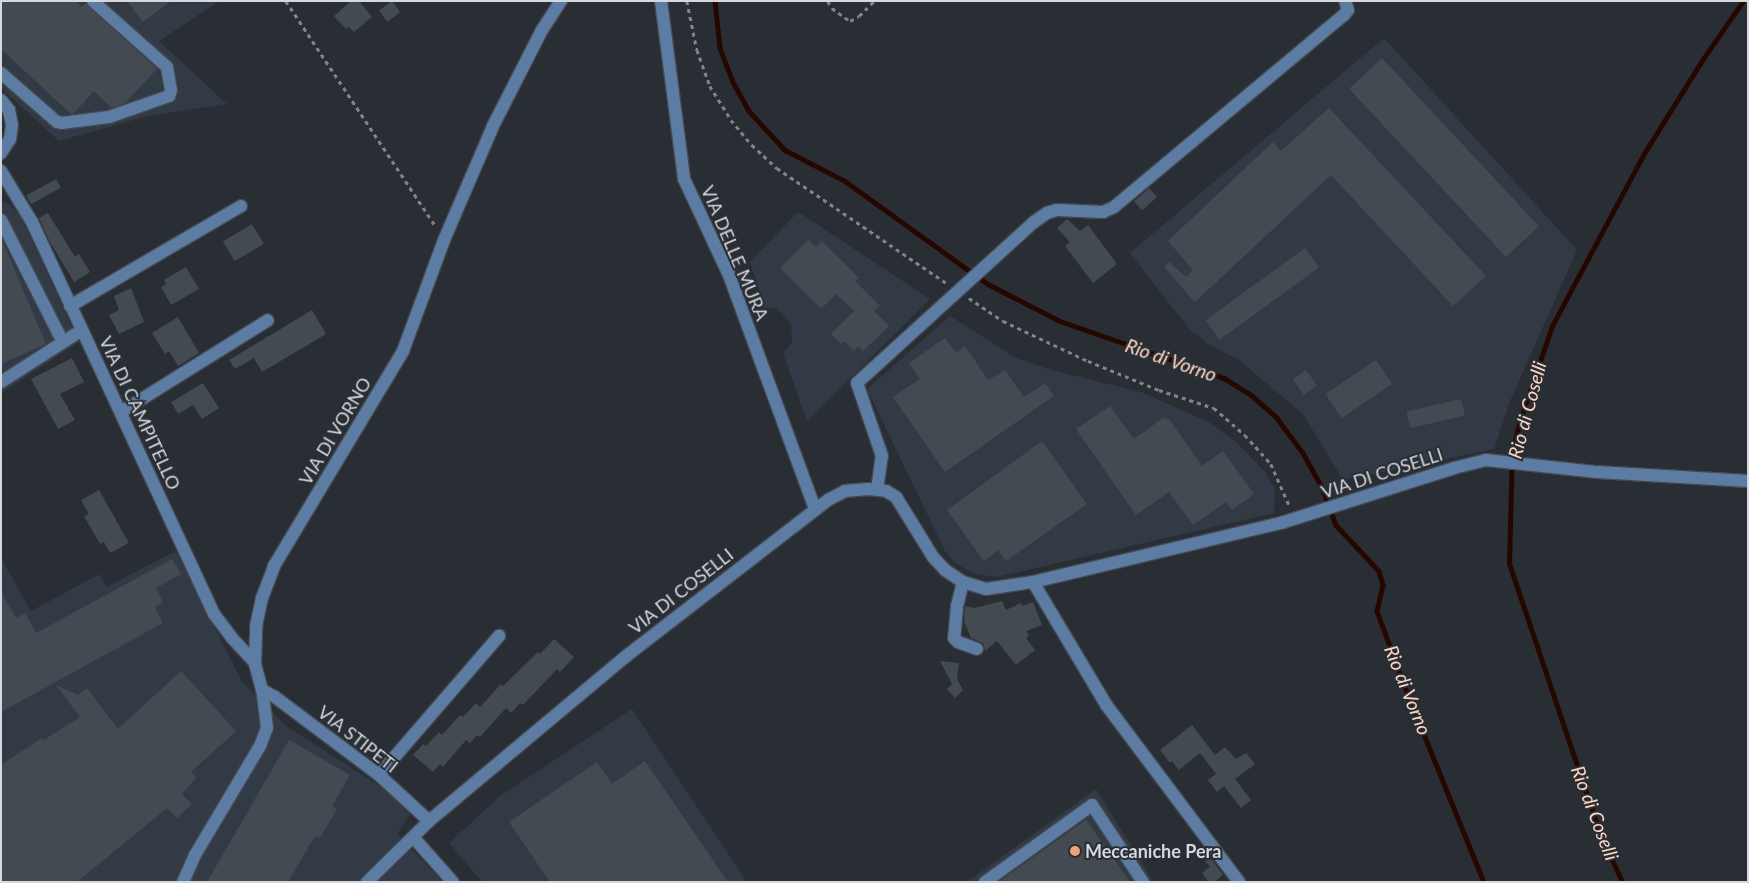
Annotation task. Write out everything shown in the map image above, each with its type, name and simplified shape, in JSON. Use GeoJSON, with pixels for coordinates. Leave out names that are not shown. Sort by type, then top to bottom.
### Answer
{"type":"FeatureCollection","features":[{"type":"Feature","properties":{"kind":"street"},"geometry":{"type":"LineString","coordinates":[[1,72],[57,122],[62,123],[108,117],[169,96],[167,67],[93,1]]}},
{"type":"Feature","properties":{"kind":"street","name":"VIA DI VORNO"},"geometry":{"type":"LineString","coordinates":[[183,882],[196,855],[260,746],[267,728],[262,690],[255,663],[256,626],[262,598],[274,566],[403,351],[444,240],[510,89],[542,30],[561,1]]}},
{"type":"Feature","properties":{"kind":"street","name":"VIA DELLE MURA"},"geometry":{"type":"LineString","coordinates":[[661,1],[684,178],[729,275],[815,509]]}},
{"type":"Feature","properties":{"kind":"street"},"geometry":{"type":"LineString","coordinates":[[877,490],[882,456],[857,383],[1047,213],[1057,210],[1104,212],[1114,206],[1344,15],[1348,10],[1345,1]]}},
{"type":"Feature","properties":{"kind":"street"},"geometry":{"type":"LineString","coordinates":[[1,100],[9,110],[12,125],[10,139],[1,153]]}},
{"type":"Feature","properties":{"kind":"street","name":"VIA DI CAMPITELLO"},"geometry":{"type":"LineString","coordinates":[[1,171],[32,222],[214,614],[232,638],[255,663]]}},
{"type":"Feature","properties":{"kind":"street"},"geometry":{"type":"LineString","coordinates":[[70,306],[241,206]]}},
{"type":"Feature","properties":{"kind":"street"},"geometry":{"type":"LineString","coordinates":[[1,220],[63,342]]}},
{"type":"Feature","properties":{"kind":"street"},"geometry":{"type":"LineString","coordinates":[[120,412],[268,320]]}},
{"type":"Feature","properties":{"kind":"street"},"geometry":{"type":"LineString","coordinates":[[1,382],[82,330]]}},
{"type":"Feature","properties":{"kind":"street","name":"VIA DI COSELLI"},"geometry":{"type":"LineString","coordinates":[[367,882],[429,821],[626,657],[815,509],[845,491],[886,491],[896,497],[934,557],[945,570],[963,582],[986,589],[1033,582],[1295,519],[1454,468],[1486,460],[1598,472],[1748,481]]}},
{"type":"Feature","properties":{"kind":"street"},"geometry":{"type":"LineString","coordinates":[[963,582],[957,606],[954,638],[958,642],[977,649]]}},
{"type":"Feature","properties":{"kind":"street"},"geometry":{"type":"LineString","coordinates":[[1033,582],[1107,706],[1239,882]]}},
{"type":"Feature","properties":{"kind":"street"},"geometry":{"type":"LineString","coordinates":[[379,775],[499,636]]}},
{"type":"Feature","properties":{"kind":"street","name":"VIA STIPETI"},"geometry":{"type":"LineString","coordinates":[[262,690],[275,697],[379,775],[429,821]]}},
{"type":"Feature","properties":{"kind":"street"},"geometry":{"type":"LineString","coordinates":[[985,882],[1092,805],[1143,882]]}},
{"type":"Feature","properties":{"kind":"street"},"geometry":{"type":"LineString","coordinates":[[413,837],[453,882]]}},
{"type":"Feature","properties":{"kind":"path"},"geometry":{"type":"LineString","coordinates":[[286,1],[444,240]]}},
{"type":"Feature","properties":{"kind":"path"},"geometry":{"type":"LineString","coordinates":[[687,1],[697,50],[710,86],[731,120],[752,145],[777,168],[1003,321],[1088,361],[1159,390],[1214,408],[1245,435],[1271,464],[1295,519]]}},
{"type":"Feature","properties":{"kind":"path"},"geometry":{"type":"LineString","coordinates":[[828,1],[832,8],[850,21],[859,16],[874,1]]}},
{"type":"Feature","properties":{"kind":"shaded area"},"geometry":{"type":"Polygon","coordinates":[[[1,1],[219,1],[159,41],[227,104],[147,116],[59,141],[1,88],[1,1]]]}},
{"type":"Feature","properties":{"kind":"shaded area"},"geometry":{"type":"Polygon","coordinates":[[[1384,38],[1577,250],[1510,401],[1494,449],[1343,480],[1303,414],[1239,360],[1208,344],[1190,330],[1130,253],[1384,38]]]}},
{"type":"Feature","properties":{"kind":"shaded area"},"geometry":{"type":"Polygon","coordinates":[[[1,201],[9,204],[21,217],[79,342],[1,393],[1,201]]]}},
{"type":"Feature","properties":{"kind":"shaded area"},"geometry":{"type":"Polygon","coordinates":[[[798,212],[930,299],[807,421],[783,353],[792,342],[791,323],[777,308],[765,308],[750,262],[798,212]]]}},
{"type":"Feature","properties":{"kind":"shaded area"},"geometry":{"type":"Polygon","coordinates":[[[950,316],[1016,358],[1051,370],[1141,392],[1209,422],[1237,443],[1265,472],[1275,489],[1274,513],[996,577],[974,574],[957,564],[946,553],[867,389],[950,316]]]}},
{"type":"Feature","properties":{"kind":"shaded area"},"geometry":{"type":"Polygon","coordinates":[[[176,551],[242,682],[286,726],[389,792],[410,815],[397,834],[443,882],[1,882],[1,558],[31,611],[100,574],[106,587],[176,551]]]}},
{"type":"Feature","properties":{"kind":"shaded area"},"geometry":{"type":"Polygon","coordinates":[[[632,709],[747,882],[482,882],[449,843],[500,796],[632,709]]]}},
{"type":"Feature","properties":{"kind":"shaded area"},"geometry":{"type":"Polygon","coordinates":[[[1096,789],[1154,882],[967,882],[1096,789]]]}},
{"type":"Feature","properties":{"kind":"building"},"geometry":{"type":"Polygon","coordinates":[[[1,1],[76,1],[82,7],[85,3],[157,69],[125,103],[112,108],[94,91],[71,114],[1,49],[1,1]]]}},
{"type":"Feature","properties":{"kind":"building"},"geometry":{"type":"Polygon","coordinates":[[[127,1],[171,1],[143,22],[127,1]]]}},
{"type":"Feature","properties":{"kind":"building"},"geometry":{"type":"Polygon","coordinates":[[[351,1],[359,1],[372,17],[354,32],[349,27],[346,29],[334,16],[351,1]]]}},
{"type":"Feature","properties":{"kind":"building"},"geometry":{"type":"Polygon","coordinates":[[[392,1],[400,12],[387,22],[379,10],[392,1]]]}},
{"type":"Feature","properties":{"kind":"building"},"geometry":{"type":"Polygon","coordinates":[[[1382,58],[1539,226],[1506,257],[1349,89],[1382,58]]]}},
{"type":"Feature","properties":{"kind":"building"},"geometry":{"type":"Polygon","coordinates":[[[1329,108],[1486,276],[1453,306],[1331,175],[1195,302],[1164,267],[1169,262],[1186,277],[1193,270],[1168,241],[1273,142],[1281,151],[1329,108]]]}},
{"type":"Feature","properties":{"kind":"building"},"geometry":{"type":"Polygon","coordinates":[[[56,179],[61,188],[31,204],[26,195],[56,179]]]}},
{"type":"Feature","properties":{"kind":"building"},"geometry":{"type":"Polygon","coordinates":[[[1149,188],[1157,197],[1142,210],[1134,201],[1149,188]]]}},
{"type":"Feature","properties":{"kind":"building"},"geometry":{"type":"Polygon","coordinates":[[[48,213],[75,257],[79,254],[90,272],[74,282],[50,242],[39,218],[48,213]]]}},
{"type":"Feature","properties":{"kind":"building"},"geometry":{"type":"Polygon","coordinates":[[[1067,219],[1080,231],[1088,225],[1117,264],[1093,283],[1065,246],[1070,242],[1057,228],[1067,219]]]}},
{"type":"Feature","properties":{"kind":"building"},"geometry":{"type":"Polygon","coordinates":[[[252,224],[264,244],[235,261],[223,242],[252,224]]]}},
{"type":"Feature","properties":{"kind":"building"},"geometry":{"type":"Polygon","coordinates":[[[1,238],[46,344],[1,364],[1,238]]]}},
{"type":"Feature","properties":{"kind":"building"},"geometry":{"type":"Polygon","coordinates":[[[808,240],[816,247],[822,241],[859,278],[855,281],[880,306],[874,311],[889,326],[863,351],[858,346],[854,351],[844,341],[841,344],[831,334],[854,311],[836,294],[821,309],[780,268],[808,240]]]}},
{"type":"Feature","properties":{"kind":"building"},"geometry":{"type":"Polygon","coordinates":[[[1305,248],[1319,267],[1220,340],[1205,320],[1305,248]]]}},
{"type":"Feature","properties":{"kind":"building"},"geometry":{"type":"Polygon","coordinates":[[[186,267],[199,289],[171,305],[161,287],[166,284],[164,280],[186,267]]]}},
{"type":"Feature","properties":{"kind":"building"},"geometry":{"type":"Polygon","coordinates":[[[131,288],[144,322],[119,334],[109,315],[119,310],[114,296],[131,288]]]}},
{"type":"Feature","properties":{"kind":"building"},"geometry":{"type":"Polygon","coordinates":[[[312,310],[326,334],[262,372],[254,358],[235,369],[229,360],[312,310]]]}},
{"type":"Feature","properties":{"kind":"building"},"geometry":{"type":"Polygon","coordinates":[[[178,317],[199,353],[178,366],[169,351],[165,354],[152,333],[178,317]]]}},
{"type":"Feature","properties":{"kind":"building"},"geometry":{"type":"Polygon","coordinates":[[[945,338],[956,353],[965,346],[988,380],[1005,370],[1024,397],[1045,383],[1054,396],[945,472],[893,397],[920,379],[909,363],[945,338]]]}},
{"type":"Feature","properties":{"kind":"building"},"geometry":{"type":"Polygon","coordinates":[[[72,358],[84,382],[60,394],[75,420],[58,429],[31,379],[72,358]]]}},
{"type":"Feature","properties":{"kind":"building"},"geometry":{"type":"Polygon","coordinates":[[[1376,360],[1392,384],[1342,418],[1325,394],[1376,360]]]}},
{"type":"Feature","properties":{"kind":"building"},"geometry":{"type":"Polygon","coordinates":[[[1306,370],[1317,386],[1304,395],[1293,379],[1306,370]]]}},
{"type":"Feature","properties":{"kind":"building"},"geometry":{"type":"Polygon","coordinates":[[[203,383],[219,408],[202,419],[193,405],[178,414],[171,402],[203,383]]]}},
{"type":"Feature","properties":{"kind":"building"},"geometry":{"type":"Polygon","coordinates":[[[1461,399],[1465,416],[1410,428],[1406,412],[1461,399]]]}},
{"type":"Feature","properties":{"kind":"building"},"geometry":{"type":"Polygon","coordinates":[[[1110,406],[1134,439],[1163,418],[1169,419],[1202,466],[1223,451],[1254,494],[1232,510],[1226,502],[1193,525],[1169,492],[1136,515],[1076,429],[1110,406]]]}},
{"type":"Feature","properties":{"kind":"building"},"geometry":{"type":"Polygon","coordinates":[[[1042,441],[1087,504],[1006,561],[998,550],[984,561],[947,510],[1042,441]]]}},
{"type":"Feature","properties":{"kind":"building"},"geometry":{"type":"Polygon","coordinates":[[[99,490],[129,543],[110,553],[104,542],[100,544],[84,516],[89,514],[81,500],[99,490]]]}},
{"type":"Feature","properties":{"kind":"building"},"geometry":{"type":"Polygon","coordinates":[[[172,559],[181,574],[156,588],[163,602],[155,607],[163,623],[1,712],[1,592],[16,618],[25,613],[36,633],[172,559]]]}},
{"type":"Feature","properties":{"kind":"building"},"geometry":{"type":"Polygon","coordinates":[[[1002,601],[1006,610],[1021,603],[1022,606],[1033,602],[1042,625],[1026,631],[1029,636],[1026,638],[1035,650],[1016,665],[997,641],[985,651],[983,643],[971,638],[964,621],[965,606],[974,608],[1002,601]]]}},
{"type":"Feature","properties":{"kind":"building"},"geometry":{"type":"Polygon","coordinates":[[[554,639],[574,657],[560,672],[557,669],[523,705],[520,703],[511,713],[506,708],[480,737],[477,735],[470,743],[466,740],[443,767],[440,764],[433,772],[413,755],[423,744],[426,746],[439,732],[442,735],[460,715],[463,717],[476,703],[480,707],[501,684],[503,686],[538,652],[540,654],[554,639]]]}},
{"type":"Feature","properties":{"kind":"building"},"geometry":{"type":"Polygon","coordinates":[[[940,661],[959,663],[957,679],[963,690],[955,698],[947,689],[952,684],[940,661]]]}},
{"type":"Feature","properties":{"kind":"building"},"geometry":{"type":"Polygon","coordinates":[[[181,671],[236,731],[191,772],[196,778],[182,794],[192,804],[177,818],[167,808],[77,882],[1,882],[1,765],[42,738],[44,740],[80,717],[56,685],[78,695],[87,688],[118,729],[181,671]]]}},
{"type":"Feature","properties":{"kind":"building"},"geometry":{"type":"Polygon","coordinates":[[[1192,725],[1215,755],[1225,747],[1236,759],[1246,753],[1255,764],[1235,779],[1251,800],[1241,808],[1224,786],[1217,792],[1208,780],[1216,774],[1200,753],[1179,770],[1172,761],[1170,763],[1160,750],[1192,725]]]}},
{"type":"Feature","properties":{"kind":"building"},"geometry":{"type":"Polygon","coordinates":[[[289,740],[350,775],[332,806],[337,809],[320,838],[315,836],[288,882],[207,882],[289,740]]]}},
{"type":"Feature","properties":{"kind":"building"},"geometry":{"type":"Polygon","coordinates":[[[645,761],[728,882],[550,882],[509,822],[597,762],[612,784],[645,761]]]}},
{"type":"Feature","properties":{"kind":"building","name":"Meccaniche Pera"},"geometry":{"type":"Polygon","coordinates":[[[1086,820],[1130,882],[999,882],[1045,849],[1086,820]]]}},
{"type":"Feature","properties":{"kind":"building"},"geometry":{"type":"Polygon","coordinates":[[[1210,857],[1223,875],[1214,882],[1209,882],[1202,873],[1210,867],[1205,861],[1210,857]]]}},
{"type":"Feature","properties":{"kind":"waterway","name":"Rio di Vorno"},"geometry":{"type":"LineString","coordinates":[[715,1],[720,48],[733,82],[749,111],[785,150],[845,181],[988,284],[1060,321],[1224,378],[1251,395],[1277,418],[1303,453],[1322,487],[1336,525],[1379,571],[1383,585],[1377,611],[1408,695],[1484,882]]}},
{"type":"Feature","properties":{"kind":"waterway","name":"Rio di Coselli"},"geometry":{"type":"LineString","coordinates":[[1622,882],[1600,834],[1509,564],[1512,451],[1521,417],[1552,326],[1645,152],[1703,59],[1743,1]]}},
{"type":"Feature","properties":{"kind":"place","name":"Meccaniche Pera"},"geometry":{"type":"Point","coordinates":[1075,851]}}]}
